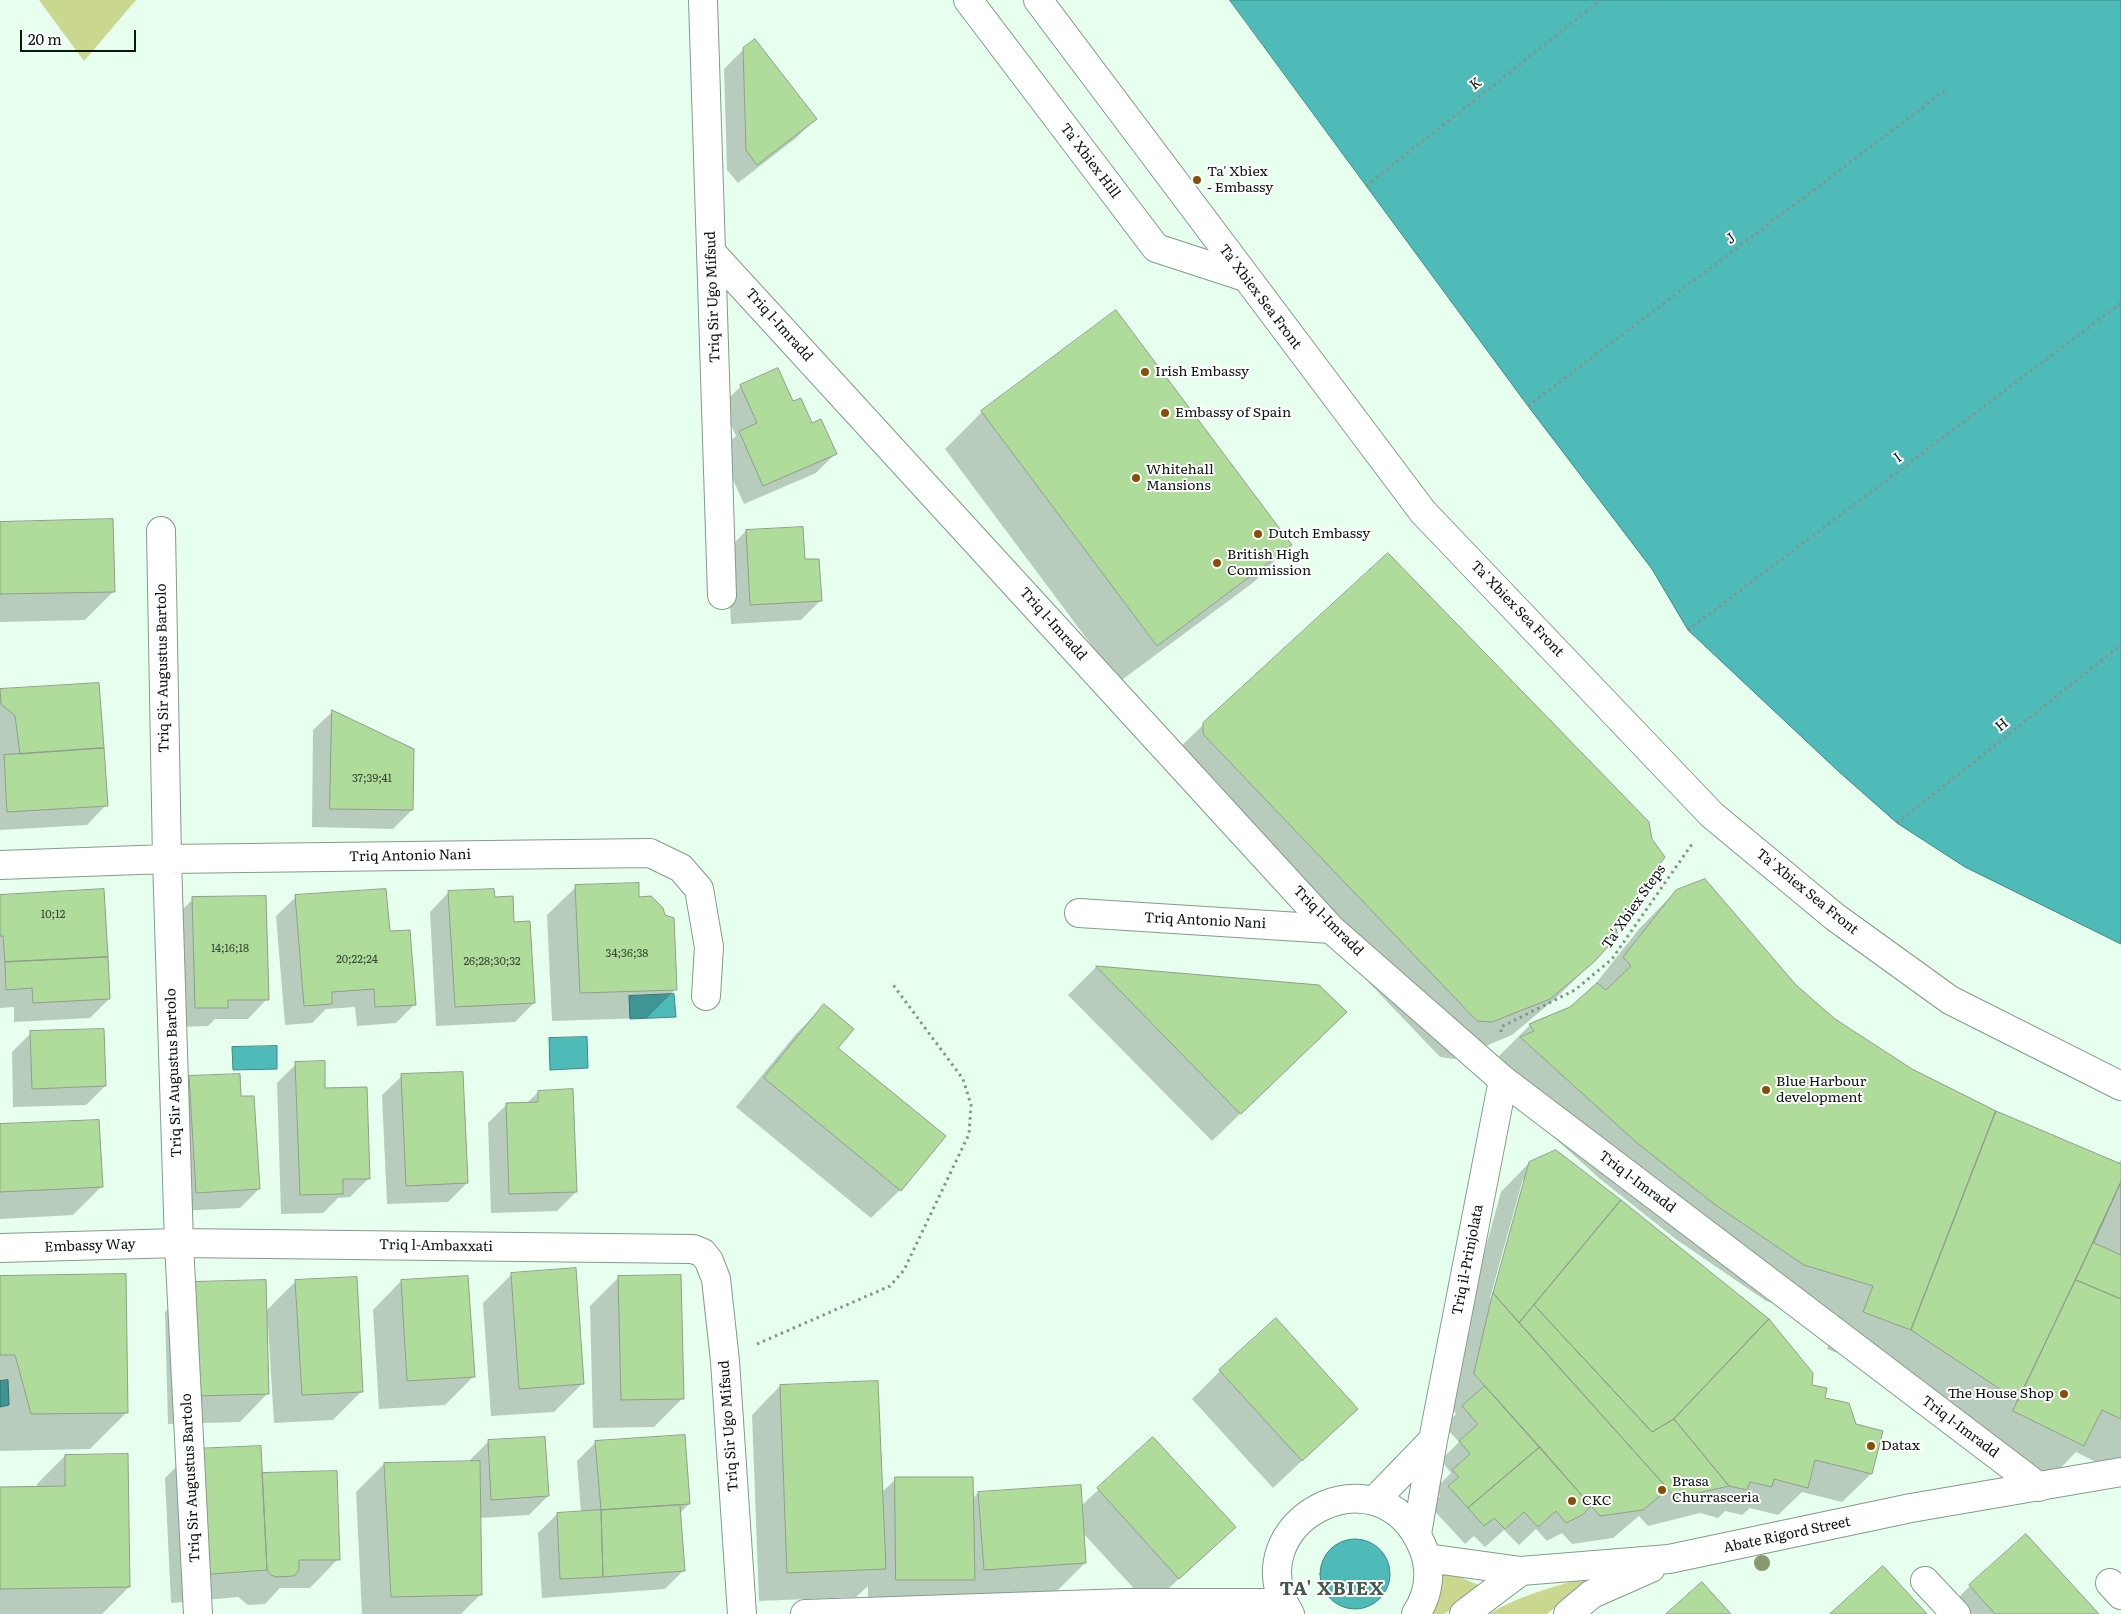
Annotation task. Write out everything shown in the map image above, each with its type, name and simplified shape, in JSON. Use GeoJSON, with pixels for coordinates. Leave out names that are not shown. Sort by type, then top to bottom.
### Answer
{"type":"FeatureCollection","features":[{"type":"Feature","properties":{"kind":"street","name":"Triq Sir Ugo Mifsud"},"geometry":{"type":"LineString","coordinates":[[703,0],[722,595]]}},
{"type":"Feature","properties":{"kind":"street","name":"Ta' Xbiex Hill"},"geometry":{"type":"LineString","coordinates":[[968,0],[1156,248],[1245,277]]}},
{"type":"Feature","properties":{"kind":"street","name":"Ta' Xbiex Sea Front"},"geometry":{"type":"LineString","coordinates":[[1038,0],[1423,512],[1712,815],[1835,917],[1950,1000],[2121,1086]]}},
{"type":"Feature","properties":{"kind":"street","name":"Triq l-Imradd"},"geometry":{"type":"LineString","coordinates":[[711,252],[1332,928],[1503,1080],[2039,1487]]}},
{"type":"Feature","properties":{"kind":"street","name":"Triq Sir Augustus Bartolo"},"geometry":{"type":"LineString","coordinates":[[161,531],[167,859],[179,1243],[198,1614]]}},
{"type":"Feature","properties":{"kind":"street","name":"Triq Antonio Nani"},"geometry":{"type":"LineString","coordinates":[[0,865],[167,859],[650,853],[681,868],[699,889],[709,947],[706,996]]}},
{"type":"Feature","properties":{"kind":"street","name":"Triq Antonio Nani"},"geometry":{"type":"LineString","coordinates":[[1079,914],[1332,928]]}},
{"type":"Feature","properties":{"kind":"street","name":"Triq il-Prinjolata"},"geometry":{"type":"LineString","coordinates":[[1416,1614],[1423,1603],[1428,1581],[1422,1546],[1433,1440],[1503,1080]]}},
{"type":"Feature","properties":{"kind":"street","name":"Embassy Way"},"geometry":{"type":"LineString","coordinates":[[0,1248],[179,1243]]}},
{"type":"Feature","properties":{"kind":"street","name":"Triq l-Ambaxxati"},"geometry":{"type":"LineString","coordinates":[[179,1243],[693,1250]]}},
{"type":"Feature","properties":{"kind":"street","name":"Triq Sir Ugo Mifsud"},"geometry":{"type":"LineString","coordinates":[[693,1250],[703,1253],[710,1261],[716,1278],[725,1361],[742,1614]]}},
{"type":"Feature","properties":{"kind":"street"},"geometry":{"type":"LineString","coordinates":[[1374,1501],[1433,1440]]}},
{"type":"Feature","properties":{"kind":"street","name":"Abate Rigord Street"},"geometry":{"type":"LineString","coordinates":[[1422,1546],[1521,1571],[1669,1560],[1911,1508],[2121,1472]]}},
{"type":"Feature","properties":{"kind":"street"},"geometry":{"type":"LineString","coordinates":[[805,1614],[1126,1603],[1287,1609],[1278,1580],[1279,1557],[1288,1535],[1304,1516],[1325,1504],[1350,1498],[1374,1501],[1391,1509],[1406,1520],[1422,1546]]}},
{"type":"Feature","properties":{"kind":"street"},"geometry":{"type":"LineString","coordinates":[[1568,1614],[1592,1594],[1669,1560]]}},
{"type":"Feature","properties":{"kind":"street"},"geometry":{"type":"LineString","coordinates":[[1464,1614],[1521,1571]]}},
{"type":"Feature","properties":{"kind":"street"},"geometry":{"type":"LineString","coordinates":[[1925,1581],[1956,1614]]}},
{"type":"Feature","properties":{"kind":"path","name":"K"},"geometry":{"type":"LineString","coordinates":[[1366,186],[1601,0]]}},
{"type":"Feature","properties":{"kind":"path","name":"J"},"geometry":{"type":"LineString","coordinates":[[1528,406],[1947,89]]}},
{"type":"Feature","properties":{"kind":"path","name":"I"},"geometry":{"type":"LineString","coordinates":[[1688,630],[2121,303]]}},
{"type":"Feature","properties":{"kind":"path","name":"H"},"geometry":{"type":"LineString","coordinates":[[1897,823],[2121,645]]}},
{"type":"Feature","properties":{"kind":"path","name":"Ta' Xbiex Steps"},"geometry":{"type":"LineString","coordinates":[[1503,1080],[1501,1027],[1575,990],[1612,959],[1712,815]]}},
{"type":"Feature","properties":{"kind":"path"},"geometry":{"type":"LineString","coordinates":[[725,1361],[777,1334],[890,1286],[904,1270],[968,1134],[971,1105],[963,1079],[890,982]]}},
{"type":"Feature","properties":{"kind":"green space"},"geometry":{"type":"Polygon","coordinates":[[[39,0],[136,0],[84,61],[39,0]]]}},
{"type":"Feature","properties":{"kind":"green space"},"geometry":{"type":"Polygon","coordinates":[[[1438,1568],[1486,1588],[1444,1614],[1422,1614],[1438,1568]]]}},
{"type":"Feature","properties":{"kind":"green space"},"geometry":{"type":"Polygon","coordinates":[[[1591,1576],[1595,1581],[1547,1614],[1489,1614],[1526,1596],[1591,1576]]]}},
{"type":"Feature","properties":{"kind":"water"},"geometry":{"type":"Polygon","coordinates":[[[1230,0],[2121,0],[2121,944],[1965,867],[1897,823],[1837,770],[1688,630],[1652,569],[1528,406],[1230,0]]]}},
{"type":"Feature","properties":{"kind":"water"},"geometry":{"type":"Polygon","coordinates":[[[674,994],[676,1017],[630,1019],[629,996],[674,994]]]}},
{"type":"Feature","properties":{"kind":"water"},"geometry":{"type":"Polygon","coordinates":[[[587,1037],[588,1068],[550,1070],[549,1038],[587,1037]]]}},
{"type":"Feature","properties":{"kind":"water"},"geometry":{"type":"Polygon","coordinates":[[[277,1046],[277,1069],[233,1070],[232,1047],[277,1046]]]}},
{"type":"Feature","properties":{"kind":"water"},"geometry":{"type":"Polygon","coordinates":[[[8,1380],[9,1405],[0,1407],[0,1381],[8,1380]]]}},
{"type":"Feature","properties":{"kind":"water"},"geometry":{"type":"Polygon","coordinates":[[[1355,1539],[1368,1542],[1380,1549],[1387,1561],[1390,1574],[1387,1587],[1380,1599],[1368,1606],[1355,1609],[1342,1606],[1330,1599],[1323,1587],[1320,1574],[1323,1561],[1330,1549],[1342,1542],[1355,1539]]]}},
{"type":"Feature","properties":{"kind":"building"},"geometry":{"type":"Polygon","coordinates":[[[755,39],[817,119],[757,165],[746,150],[743,48],[755,39]]]}},
{"type":"Feature","properties":{"kind":"building","name":"Whitehall Mansions"},"geometry":{"type":"Polygon","coordinates":[[[1116,310],[1292,545],[1157,646],[981,411],[1116,310]]]}},
{"type":"Feature","properties":{"kind":"building"},"geometry":{"type":"Polygon","coordinates":[[[778,368],[793,401],[801,398],[812,423],[821,419],[837,454],[763,486],[739,431],[757,423],[740,385],[778,368]]]}},
{"type":"Feature","properties":{"kind":"building"},"geometry":{"type":"Polygon","coordinates":[[[113,519],[115,592],[0,594],[0,522],[113,519]]]}},
{"type":"Feature","properties":{"kind":"building"},"geometry":{"type":"Polygon","coordinates":[[[803,527],[805,559],[819,559],[822,601],[750,605],[746,530],[803,527]]]}},
{"type":"Feature","properties":{"kind":"building"},"geometry":{"type":"Polygon","coordinates":[[[1388,553],[1649,822],[1652,839],[1665,857],[1615,925],[1618,936],[1594,962],[1550,999],[1492,1022],[1477,1021],[1203,734],[1203,723],[1388,553]]]}},
{"type":"Feature","properties":{"kind":"building"},"geometry":{"type":"Polygon","coordinates":[[[99,683],[104,748],[20,754],[15,716],[1,704],[0,689],[99,683]]]}},
{"type":"Feature","properties":{"kind":"building"},"geometry":{"type":"Polygon","coordinates":[[[332,710],[414,749],[413,810],[330,809],[332,710]]]}},
{"type":"Feature","properties":{"kind":"building"},"geometry":{"type":"Polygon","coordinates":[[[104,748],[108,806],[7,812],[4,755],[104,748]]]}},
{"type":"Feature","properties":{"kind":"building","name":"Blue Harbour development"},"geometry":{"type":"Polygon","coordinates":[[[1705,879],[1796,985],[1835,1019],[1912,1069],[1996,1111],[1911,1330],[1863,1312],[1873,1286],[1804,1265],[1714,1204],[1636,1142],[1520,1037],[1534,1031],[1529,1024],[1570,1007],[1597,983],[1606,990],[1631,966],[1623,957],[1676,890],[1705,879]]]}},
{"type":"Feature","properties":{"kind":"building"},"geometry":{"type":"Polygon","coordinates":[[[639,883],[639,897],[651,896],[663,908],[665,915],[674,918],[677,990],[580,993],[575,885],[639,883]]]}},
{"type":"Feature","properties":{"kind":"building"},"geometry":{"type":"Polygon","coordinates":[[[104,889],[108,957],[5,962],[3,936],[0,936],[0,895],[104,889]]]}},
{"type":"Feature","properties":{"kind":"building"},"geometry":{"type":"Polygon","coordinates":[[[386,889],[390,931],[410,930],[416,1005],[375,1007],[374,989],[332,992],[332,1004],[304,1006],[295,895],[386,889]]]}},
{"type":"Feature","properties":{"kind":"building"},"geometry":{"type":"Polygon","coordinates":[[[494,889],[495,897],[513,896],[514,922],[530,921],[535,1003],[455,1007],[448,891],[494,889]]]}},
{"type":"Feature","properties":{"kind":"building"},"geometry":{"type":"Polygon","coordinates":[[[266,896],[269,1000],[228,1000],[228,1008],[195,1008],[192,897],[266,896]]]}},
{"type":"Feature","properties":{"kind":"building"},"geometry":{"type":"Polygon","coordinates":[[[108,957],[110,999],[33,1003],[32,988],[6,990],[5,962],[108,957]]]}},
{"type":"Feature","properties":{"kind":"building"},"geometry":{"type":"Polygon","coordinates":[[[1096,966],[1319,985],[1347,1012],[1241,1114],[1096,966]]]}},
{"type":"Feature","properties":{"kind":"building"},"geometry":{"type":"Polygon","coordinates":[[[824,1004],[854,1029],[838,1048],[946,1136],[901,1191],[764,1078],[824,1004]]]}},
{"type":"Feature","properties":{"kind":"building"},"geometry":{"type":"Polygon","coordinates":[[[104,1029],[106,1086],[32,1089],[30,1031],[104,1029]]]}},
{"type":"Feature","properties":{"kind":"building"},"geometry":{"type":"Polygon","coordinates":[[[325,1061],[325,1088],[367,1087],[370,1179],[343,1179],[343,1194],[300,1195],[295,1062],[325,1061]]]}},
{"type":"Feature","properties":{"kind":"building"},"geometry":{"type":"Polygon","coordinates":[[[463,1072],[468,1183],[406,1186],[401,1074],[463,1072]]]}},
{"type":"Feature","properties":{"kind":"building"},"geometry":{"type":"Polygon","coordinates":[[[240,1074],[241,1096],[254,1096],[260,1189],[196,1193],[189,1076],[240,1074]]]}},
{"type":"Feature","properties":{"kind":"building"},"geometry":{"type":"Polygon","coordinates":[[[573,1089],[577,1192],[509,1194],[506,1103],[538,1102],[538,1091],[573,1089]]]}},
{"type":"Feature","properties":{"kind":"building"},"geometry":{"type":"Polygon","coordinates":[[[1996,1111],[2121,1164],[2121,1182],[2018,1401],[1911,1330],[1996,1111]]]}},
{"type":"Feature","properties":{"kind":"building"},"geometry":{"type":"Polygon","coordinates":[[[99,1120],[103,1187],[0,1192],[0,1124],[99,1120]]]}},
{"type":"Feature","properties":{"kind":"building"},"geometry":{"type":"Polygon","coordinates":[[[1556,1150],[1621,1200],[1519,1323],[1493,1293],[1529,1162],[1556,1150]]]}},
{"type":"Feature","properties":{"kind":"building"},"geometry":{"type":"Polygon","coordinates":[[[2121,1182],[2121,1255],[2094,1243],[2121,1182]]]}},
{"type":"Feature","properties":{"kind":"building"},"geometry":{"type":"Polygon","coordinates":[[[2121,1182],[2121,1299],[2076,1280],[2121,1182]]]}},
{"type":"Feature","properties":{"kind":"building"},"geometry":{"type":"Polygon","coordinates":[[[1621,1200],[1769,1319],[1674,1419],[1652,1432],[1534,1305],[1621,1200]]]}},
{"type":"Feature","properties":{"kind":"building"},"geometry":{"type":"Polygon","coordinates":[[[576,1268],[584,1384],[519,1389],[511,1273],[576,1268]]]}},
{"type":"Feature","properties":{"kind":"building"},"geometry":{"type":"Polygon","coordinates":[[[126,1274],[128,1413],[31,1414],[15,1355],[0,1355],[0,1276],[126,1274]]]}},
{"type":"Feature","properties":{"kind":"building"},"geometry":{"type":"Polygon","coordinates":[[[681,1275],[684,1399],[621,1400],[618,1276],[681,1275]]]}},
{"type":"Feature","properties":{"kind":"building"},"geometry":{"type":"Polygon","coordinates":[[[468,1276],[475,1377],[407,1381],[401,1280],[468,1276]]]}},
{"type":"Feature","properties":{"kind":"building"},"geometry":{"type":"Polygon","coordinates":[[[357,1277],[363,1392],[302,1395],[295,1280],[357,1277]]]}},
{"type":"Feature","properties":{"kind":"building"},"geometry":{"type":"Polygon","coordinates":[[[266,1280],[269,1394],[196,1396],[193,1282],[266,1280]]]}},
{"type":"Feature","properties":{"kind":"building"},"geometry":{"type":"Polygon","coordinates":[[[2076,1280],[2121,1299],[2121,1419],[2102,1410],[2084,1446],[2013,1411],[2076,1280]]]}},
{"type":"Feature","properties":{"kind":"building"},"geometry":{"type":"Polygon","coordinates":[[[1493,1293],[1668,1489],[1643,1510],[1600,1516],[1474,1374],[1493,1293]]]}},
{"type":"Feature","properties":{"kind":"building"},"geometry":{"type":"Polygon","coordinates":[[[1534,1305],[1652,1432],[1674,1419],[1729,1486],[1676,1498],[1519,1323],[1534,1305]]]}},
{"type":"Feature","properties":{"kind":"building"},"geometry":{"type":"Polygon","coordinates":[[[1276,1318],[1358,1409],[1302,1461],[1219,1370],[1276,1318]]]}},
{"type":"Feature","properties":{"kind":"building"},"geometry":{"type":"Polygon","coordinates":[[[1769,1319],[1813,1373],[1812,1385],[1827,1388],[1825,1398],[1849,1403],[1856,1424],[1883,1431],[1872,1474],[1815,1460],[1808,1488],[1774,1479],[1772,1487],[1750,1482],[1747,1490],[1729,1486],[1674,1419],[1769,1319]]]}},
{"type":"Feature","properties":{"kind":"building"},"geometry":{"type":"Polygon","coordinates":[[[878,1381],[886,1569],[787,1573],[780,1385],[878,1381]]]}},
{"type":"Feature","properties":{"kind":"building"},"geometry":{"type":"Polygon","coordinates":[[[1485,1386],[1540,1447],[1468,1508],[1448,1486],[1459,1477],[1452,1470],[1470,1454],[1459,1441],[1478,1424],[1462,1406],[1485,1386]]]}},
{"type":"Feature","properties":{"kind":"building"},"geometry":{"type":"Polygon","coordinates":[[[685,1435],[690,1504],[601,1510],[595,1441],[685,1435]]]}},
{"type":"Feature","properties":{"kind":"building"},"geometry":{"type":"Polygon","coordinates":[[[545,1437],[549,1496],[491,1500],[488,1440],[545,1437]]]}},
{"type":"Feature","properties":{"kind":"building"},"geometry":{"type":"Polygon","coordinates":[[[1153,1437],[1236,1527],[1179,1579],[1097,1488],[1153,1437]]]}},
{"type":"Feature","properties":{"kind":"building"},"geometry":{"type":"Polygon","coordinates":[[[261,1446],[267,1570],[199,1575],[193,1449],[261,1446]]]}},
{"type":"Feature","properties":{"kind":"building"},"geometry":{"type":"Polygon","coordinates":[[[1540,1447],[1591,1506],[1582,1515],[1566,1523],[1556,1511],[1538,1527],[1524,1512],[1505,1529],[1494,1518],[1484,1526],[1468,1508],[1540,1447]]]}},
{"type":"Feature","properties":{"kind":"building"},"geometry":{"type":"Polygon","coordinates":[[[128,1454],[130,1587],[0,1589],[0,1487],[65,1486],[65,1455],[128,1454]]]}},
{"type":"Feature","properties":{"kind":"building"},"geometry":{"type":"Polygon","coordinates":[[[480,1461],[482,1595],[391,1597],[384,1463],[480,1461]]]}},
{"type":"Feature","properties":{"kind":"building"},"geometry":{"type":"Polygon","coordinates":[[[337,1471],[340,1560],[299,1560],[299,1570],[294,1576],[276,1577],[271,1575],[267,1570],[262,1473],[337,1471]]]}},
{"type":"Feature","properties":{"kind":"building"},"geometry":{"type":"Polygon","coordinates":[[[895,1477],[973,1477],[975,1580],[896,1580],[895,1477]]]}},
{"type":"Feature","properties":{"kind":"building"},"geometry":{"type":"Polygon","coordinates":[[[1081,1485],[1086,1563],[984,1570],[978,1492],[1081,1485]]]}},
{"type":"Feature","properties":{"kind":"building"},"geometry":{"type":"Polygon","coordinates":[[[680,1505],[685,1571],[603,1577],[601,1510],[680,1505]]]}},
{"type":"Feature","properties":{"kind":"building"},"geometry":{"type":"Polygon","coordinates":[[[601,1510],[603,1577],[560,1579],[557,1513],[601,1510]]]}},
{"type":"Feature","properties":{"kind":"building"},"geometry":{"type":"Polygon","coordinates":[[[2026,1534],[2099,1614],[1995,1614],[1969,1585],[2026,1534]]]}},
{"type":"Feature","properties":{"kind":"building"},"geometry":{"type":"Polygon","coordinates":[[[1883,1566],[1927,1614],[1830,1614],[1883,1566]]]}},
{"type":"Feature","properties":{"kind":"building"},"geometry":{"type":"Polygon","coordinates":[[[1702,1582],[1731,1614],[1666,1614],[1702,1582]]]}},
{"type":"Feature","properties":{"kind":"place","name":"Ta' Xbiex - Embassy"},"geometry":{"type":"Point","coordinates":[1197,180]}},
{"type":"Feature","properties":{"kind":"place","name":"Irish Embassy"},"geometry":{"type":"Point","coordinates":[1145,372]}},
{"type":"Feature","properties":{"kind":"place","name":"Embassy of Spain"},"geometry":{"type":"Point","coordinates":[1165,413]}},
{"type":"Feature","properties":{"kind":"place","name":"Whitehall Mansions"},"geometry":{"type":"Point","coordinates":[1136,478]}},
{"type":"Feature","properties":{"kind":"place","name":"Dutch Embassy"},"geometry":{"type":"Point","coordinates":[1258,534]}},
{"type":"Feature","properties":{"kind":"place","name":"British High Commission"},"geometry":{"type":"Point","coordinates":[1217,563]}},
{"type":"Feature","properties":{"kind":"place","name":"Blue Harbour development"},"geometry":{"type":"Point","coordinates":[1766,1090]}},
{"type":"Feature","properties":{"kind":"place","name":"The House Shop"},"geometry":{"type":"Point","coordinates":[2064,1394]}},
{"type":"Feature","properties":{"kind":"place","name":"Datax"},"geometry":{"type":"Point","coordinates":[1871,1446]}},
{"type":"Feature","properties":{"kind":"place","name":"Brasa Churrasceria"},"geometry":{"type":"Point","coordinates":[1662,1490]}},
{"type":"Feature","properties":{"kind":"place","name":"CKC"},"geometry":{"type":"Point","coordinates":[1572,1501]}},
{"type":"Feature","properties":{"kind":"district","name":"TA' XBIEX"},"geometry":{"type":"Point","coordinates":[1332,1589]}}]}
